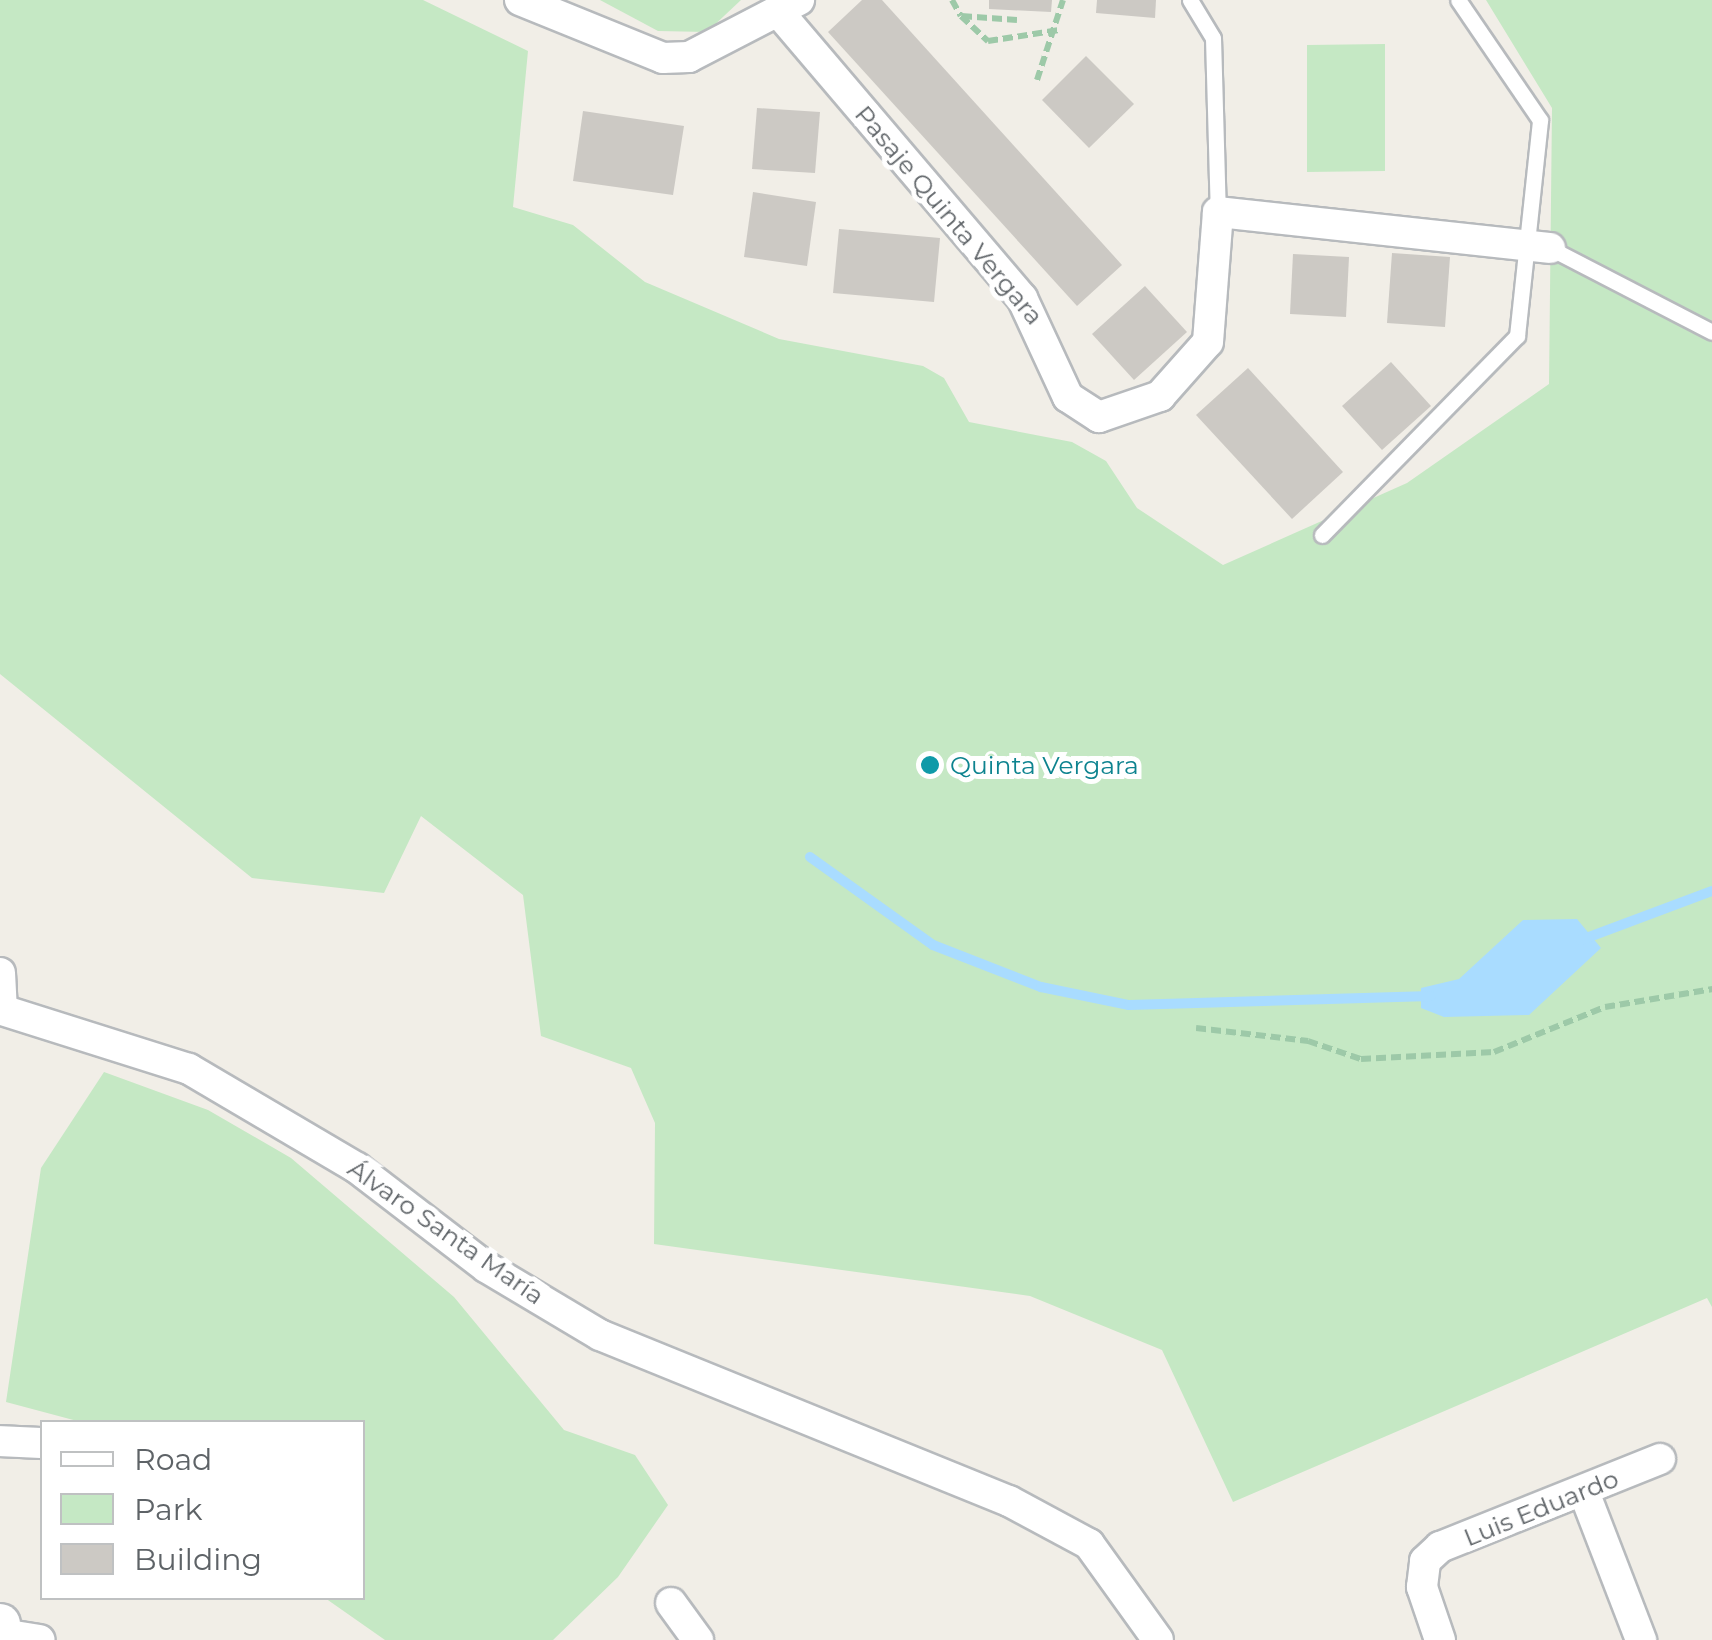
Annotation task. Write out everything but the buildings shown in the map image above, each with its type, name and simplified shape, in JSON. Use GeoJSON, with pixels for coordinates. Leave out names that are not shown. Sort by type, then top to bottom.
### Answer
{"type":"FeatureCollection","features":[{"type":"Feature","properties":{"kind":"street"},"geometry":{"type":"LineString","coordinates":[[520,0],[662,58],[689,56],[790,7]]}},
{"type":"Feature","properties":{"kind":"street","name":"Pasaje Quinta Vergara"},"geometry":{"type":"LineString","coordinates":[[790,7],[1022,298],[1080,409],[1112,415],[1160,396],[1208,342],[1218,212]]}},
{"type":"Feature","properties":{"kind":"street"},"geometry":{"type":"LineString","coordinates":[[1218,212],[1537,247]]}},
{"type":"Feature","properties":{"kind":"street","name":"Álvaro Santa María"},"geometry":{"type":"LineString","coordinates":[[0,973],[1,1011],[189,1069],[358,1168],[486,1266],[600,1335],[1009,1501],[1088,1544],[1158,1640]]}},
{"type":"Feature","properties":{"kind":"street"},"geometry":{"type":"LineString","coordinates":[[0,1441],[40,1443]]}},
{"type":"Feature","properties":{"kind":"street","name":"Luis Eduardo"},"geometry":{"type":"LineString","coordinates":[[1440,1640],[1422,1587],[1425,1561],[1440,1547],[1660,1460]]}},
{"type":"Feature","properties":{"kind":"street"},"geometry":{"type":"LineString","coordinates":[[1584,1492],[1641,1640]]}},
{"type":"Feature","properties":{"kind":"street"},"geometry":{"type":"LineString","coordinates":[[672,1603],[698,1640]]}},
{"type":"Feature","properties":{"kind":"lane"},"geometry":{"type":"LineString","coordinates":[[1190,0],[1213,38],[1218,212]]}},
{"type":"Feature","properties":{"kind":"lane"},"geometry":{"type":"LineString","coordinates":[[1322,535],[1517,336],[1537,247],[1540,120],[1458,0]]}},
{"type":"Feature","properties":{"kind":"lane"},"geometry":{"type":"LineString","coordinates":[[1537,247],[1712,332]]}},
{"type":"Feature","properties":{"kind":"path"},"geometry":{"type":"LineString","coordinates":[[952,0],[961,16],[988,41],[1059,30]]}},
{"type":"Feature","properties":{"kind":"path"},"geometry":{"type":"LineString","coordinates":[[1037,80],[1059,30],[1063,0]]}},
{"type":"Feature","properties":{"kind":"path"},"geometry":{"type":"LineString","coordinates":[[961,16],[1017,20]]}},
{"type":"Feature","properties":{"kind":"path"},"geometry":{"type":"LineString","coordinates":[[1196,1028],[1308,1041],[1362,1059],[1494,1052],[1605,1008],[1712,989]]}},
{"type":"Feature","properties":{"kind":"green space","name":"Quinta Vergara"},"geometry":{"type":"Polygon","coordinates":[[[0,0],[423,0],[528,51],[513,207],[573,225],[645,282],[779,339],[923,366],[944,378],[969,422],[1072,442],[1106,461],[1137,508],[1223,565],[1407,483],[1549,384],[1552,108],[1486,0],[1712,0],[1712,1307],[1707,1298],[1233,1502],[1162,1350],[1030,1296],[654,1244],[655,1123],[631,1068],[541,1036],[523,895],[421,816],[384,893],[252,878],[0,674],[0,0]]]}},
{"type":"Feature","properties":{"kind":"green space"},"geometry":{"type":"Polygon","coordinates":[[[600,0],[741,0],[707,32],[658,31],[600,0]]]}},
{"type":"Feature","properties":{"kind":"green space"},"geometry":{"type":"Polygon","coordinates":[[[1385,44],[1385,171],[1307,172],[1307,45],[1385,44]]]}},
{"type":"Feature","properties":{"kind":"green space"},"geometry":{"type":"Polygon","coordinates":[[[104,1072],[208,1110],[291,1158],[454,1297],[564,1430],[635,1455],[668,1505],[618,1577],[553,1640],[385,1640],[328,1600],[365,1600],[365,1420],[74,1420],[6,1402],[41,1168],[104,1072]]]}},
{"type":"Feature","properties":{"kind":"water"},"geometry":{"type":"Polygon","coordinates":[[[1577,919],[1601,948],[1529,1015],[1444,1017],[1421,1008],[1421,988],[1459,979],[1523,920],[1577,919]]]}},
{"type":"Feature","properties":{"kind":"waterway"},"geometry":{"type":"LineString","coordinates":[[810,857],[933,945],[1041,987],[1129,1005],[1431,996]]}},
{"type":"Feature","properties":{"kind":"waterway"},"geometry":{"type":"LineString","coordinates":[[1581,940],[1712,891]]}},
{"type":"Feature","properties":{"kind":"place","name":"Quinta Vergara"},"geometry":{"type":"Point","coordinates":[930,765]}}]}
